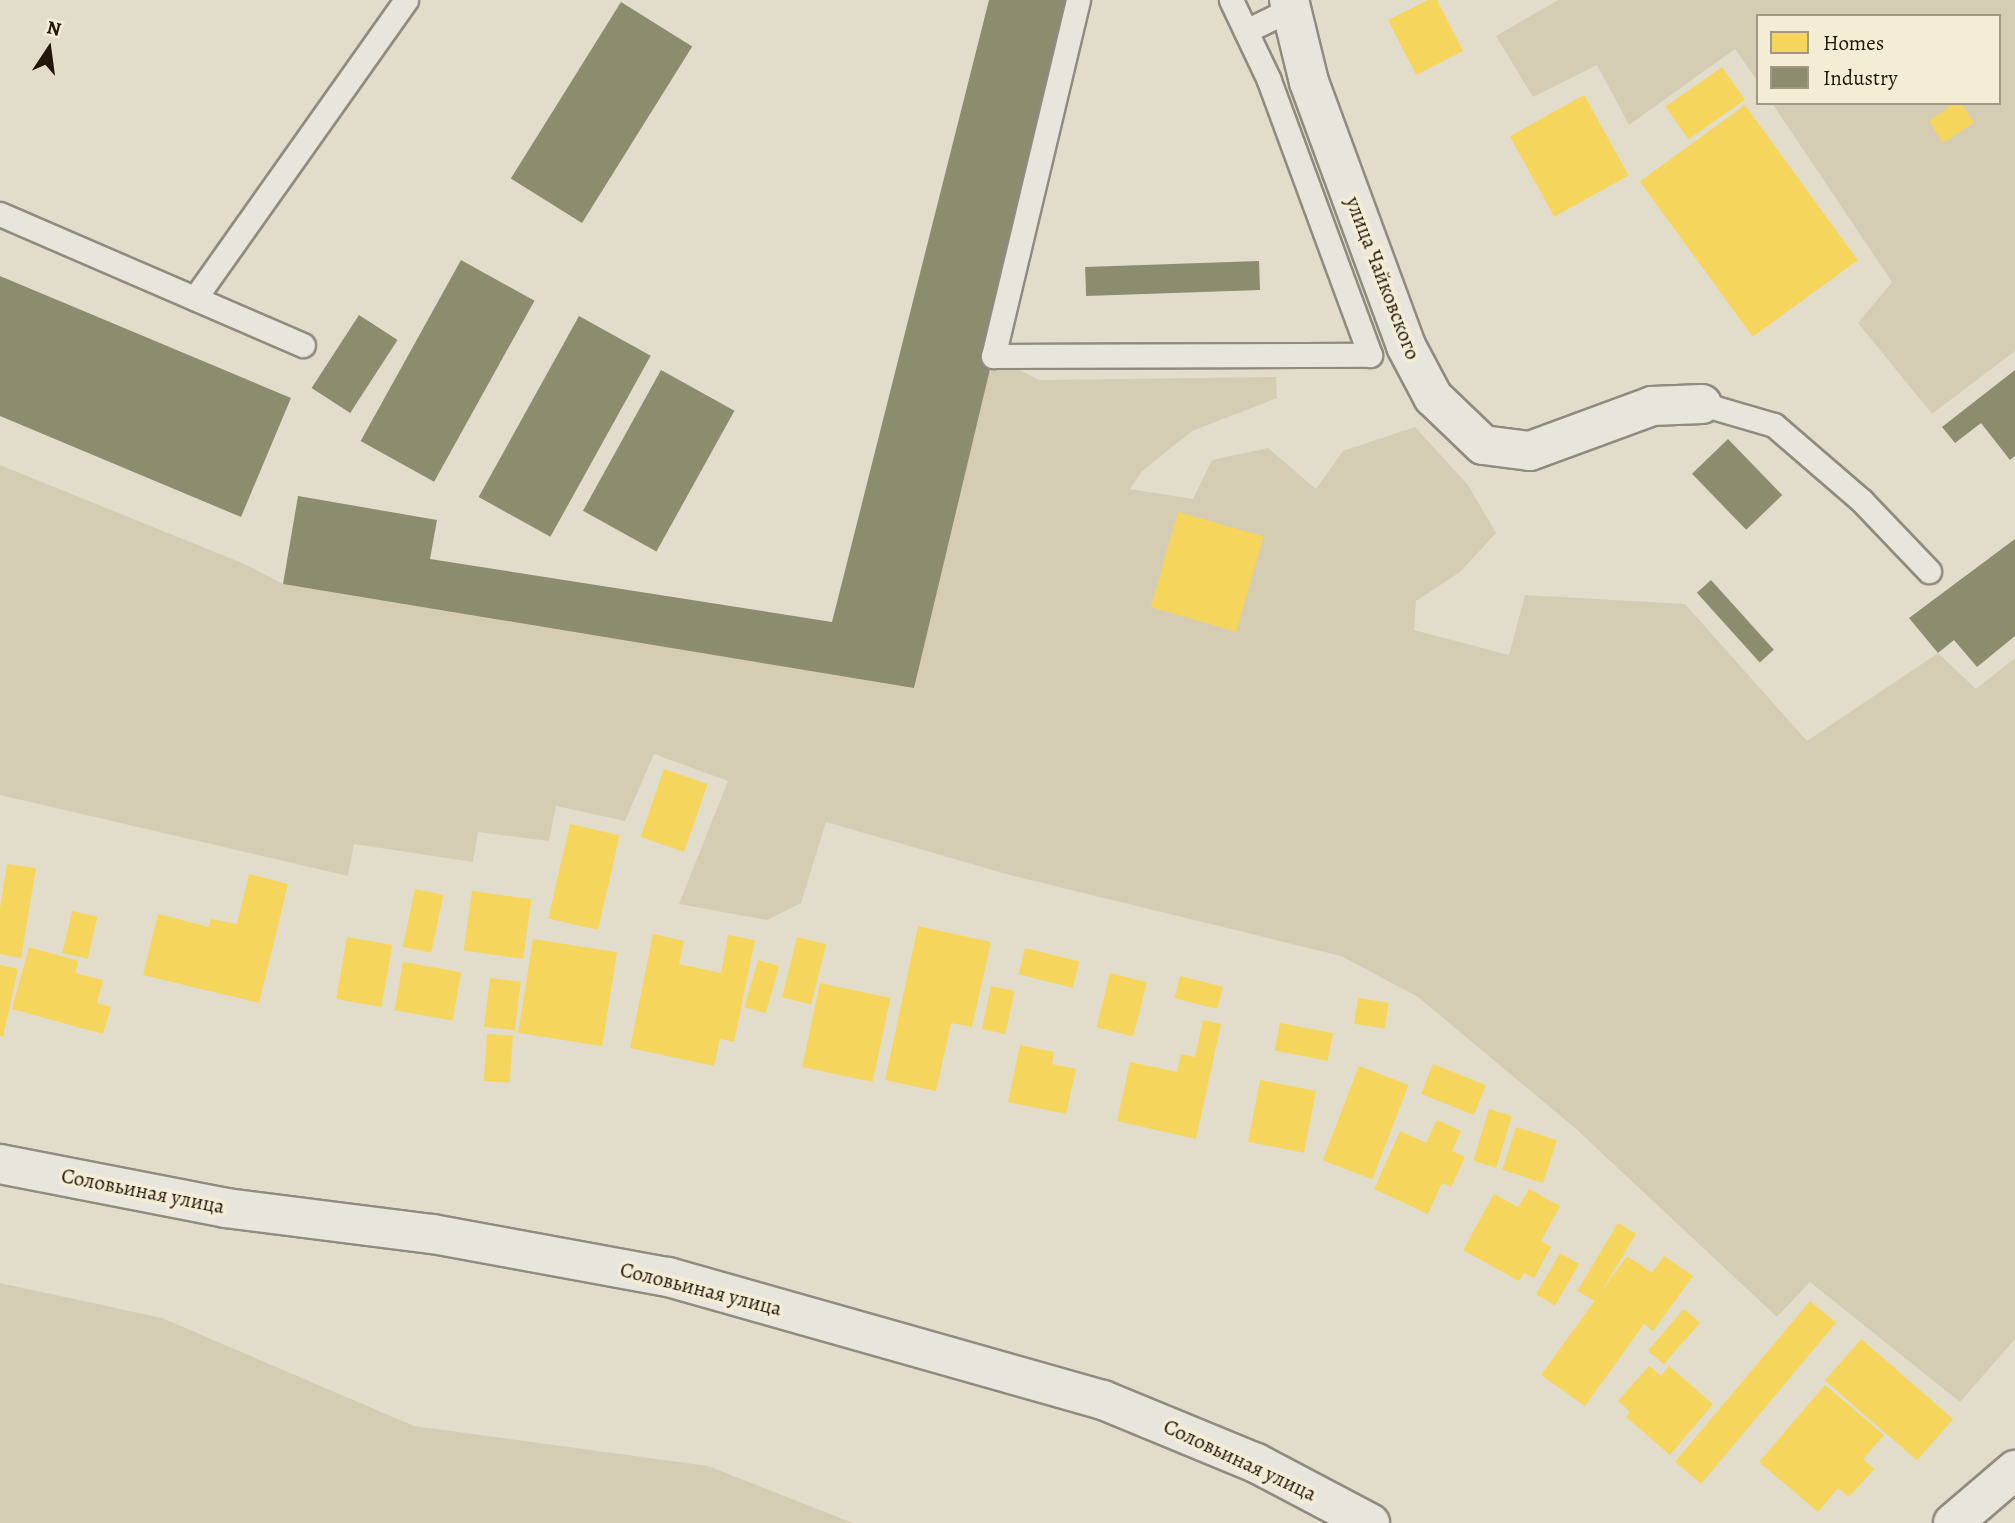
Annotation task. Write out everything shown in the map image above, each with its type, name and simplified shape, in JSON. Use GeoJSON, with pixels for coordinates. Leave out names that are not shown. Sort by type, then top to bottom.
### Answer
{"type":"FeatureCollection","features":[{"type":"Feature","properties":{"kind":"street","name":"улица Чайковского"},"geometry":{"type":"LineString","coordinates":[[1290,5],[1309,82],[1406,346],[1433,397],[1483,444],[1530,451],[1652,406],[1702,404]]}},
{"type":"Feature","properties":{"kind":"street","name":"Соловьиная улица"},"geometry":{"type":"LineString","coordinates":[[0,1164],[226,1208],[433,1234],[668,1277],[1103,1399],[1256,1463],[1370,1523]]}},
{"type":"Feature","properties":{"kind":"street"},"geometry":{"type":"LineString","coordinates":[[1961,1521],[2015,1470]]}},
{"type":"Feature","properties":{"kind":"lane"},"geometry":{"type":"LineString","coordinates":[[195,298],[406,0]]}},
{"type":"Feature","properties":{"kind":"lane"},"geometry":{"type":"LineString","coordinates":[[1079,0],[993,356],[1370,355],[1269,80],[1231,0]]}},
{"type":"Feature","properties":{"kind":"lane"},"geometry":{"type":"LineString","coordinates":[[1246,32],[1290,5]]}},
{"type":"Feature","properties":{"kind":"lane"},"geometry":{"type":"LineString","coordinates":[[0,214],[303,345]]}},
{"type":"Feature","properties":{"kind":"lane","name":"улица Чайковского"},"geometry":{"type":"LineString","coordinates":[[1702,404],[1774,425],[1861,501],[1929,571]]}},
{"type":"Feature","properties":{"kind":"shaded area"},"geometry":{"type":"Polygon","coordinates":[[[1558,0],[2015,0],[2015,351],[1932,414],[1858,323],[1892,282],[1773,105],[2001,105],[2001,14],[1756,14],[1756,79],[1735,49],[1629,125],[1597,65],[1533,97],[1496,36],[1558,0]]]}},
{"type":"Feature","properties":{"kind":"shaded area"},"geometry":{"type":"Polygon","coordinates":[[[993,356],[1039,380],[1276,377],[1277,398],[1192,431],[1142,471],[1130,489],[1193,499],[1212,460],[1268,448],[1316,489],[1343,451],[1415,427],[1468,485],[1496,533],[1460,572],[1416,601],[1414,630],[1509,655],[1525,595],[1685,604],[1807,741],[1938,653],[1976,689],[2015,658],[2015,1339],[1960,1402],[1810,1282],[1777,1317],[1576,1129],[1418,997],[1341,956],[1010,875],[826,822],[801,903],[767,920],[679,904],[728,781],[654,754],[625,821],[556,806],[549,841],[478,832],[473,862],[354,844],[348,876],[0,795],[0,465],[247,565],[283,584],[821,671],[993,356]]]}},
{"type":"Feature","properties":{"kind":"shaded area"},"geometry":{"type":"Polygon","coordinates":[[[0,1283],[162,1318],[414,1426],[708,1466],[853,1523],[0,1523],[0,1283]]]}},
{"type":"Feature","properties":{"kind":"building: Homes"},"geometry":{"type":"Polygon","coordinates":[[[1428,0],[1437,0],[1463,51],[1416,75],[1388,20],[1428,0]]]}},
{"type":"Feature","properties":{"kind":"building: Homes"},"geometry":{"type":"Polygon","coordinates":[[[1722,67],[1745,100],[1688,139],[1665,107],[1722,67]]]}},
{"type":"Feature","properties":{"kind":"building: Homes"},"geometry":{"type":"Polygon","coordinates":[[[1584,95],[1629,175],[1554,217],[1510,136],[1584,95]]]}},
{"type":"Feature","properties":{"kind":"building: Homes"},"geometry":{"type":"Polygon","coordinates":[[[1745,105],[1858,260],[1753,337],[1640,181],[1745,105]]]}},
{"type":"Feature","properties":{"kind":"building: Homes"},"geometry":{"type":"Polygon","coordinates":[[[1952,105],[1962,105],[1974,123],[1943,143],[1929,121],[1952,105]]]}},
{"type":"Feature","properties":{"kind":"building: Homes"},"geometry":{"type":"Polygon","coordinates":[[[1178,512],[1264,537],[1236,632],[1151,607],[1178,512]]]}},
{"type":"Feature","properties":{"kind":"building: Homes"},"geometry":{"type":"Polygon","coordinates":[[[664,769],[707,784],[684,852],[641,837],[664,769]]]}},
{"type":"Feature","properties":{"kind":"building: Homes"},"geometry":{"type":"Polygon","coordinates":[[[570,824],[620,835],[598,930],[548,919],[570,824]]]}},
{"type":"Feature","properties":{"kind":"building: Homes"},"geometry":{"type":"Polygon","coordinates":[[[7,864],[36,868],[21,958],[0,954],[0,908],[7,864]]]}},
{"type":"Feature","properties":{"kind":"building: Homes"},"geometry":{"type":"Polygon","coordinates":[[[249,874],[288,884],[259,1003],[143,975],[158,914],[209,927],[211,919],[237,924],[249,874]]]}},
{"type":"Feature","properties":{"kind":"building: Homes"},"geometry":{"type":"Polygon","coordinates":[[[415,889],[443,895],[431,953],[403,947],[415,889]]]}},
{"type":"Feature","properties":{"kind":"building: Homes"},"geometry":{"type":"Polygon","coordinates":[[[472,891],[531,899],[523,959],[464,950],[472,891]]]}},
{"type":"Feature","properties":{"kind":"building: Homes"},"geometry":{"type":"Polygon","coordinates":[[[72,911],[97,917],[88,959],[62,953],[72,911]]]}},
{"type":"Feature","properties":{"kind":"building: Homes"},"geometry":{"type":"Polygon","coordinates":[[[918,926],[991,942],[972,1027],[951,1023],[936,1091],[885,1080],[918,926]]]}},
{"type":"Feature","properties":{"kind":"building: Homes"},"geometry":{"type":"Polygon","coordinates":[[[653,934],[684,941],[679,964],[721,973],[728,935],[755,940],[734,1042],[720,1039],[714,1066],[630,1048],[653,934]]]}},
{"type":"Feature","properties":{"kind":"building: Homes"},"geometry":{"type":"Polygon","coordinates":[[[347,937],[392,945],[381,1007],[336,999],[347,937]]]}},
{"type":"Feature","properties":{"kind":"building: Homes"},"geometry":{"type":"Polygon","coordinates":[[[797,937],[826,944],[811,1004],[782,997],[797,937]]]}},
{"type":"Feature","properties":{"kind":"building: Homes"},"geometry":{"type":"Polygon","coordinates":[[[533,939],[617,952],[602,1046],[518,1033],[533,939]]]}},
{"type":"Feature","properties":{"kind":"building: Homes"},"geometry":{"type":"Polygon","coordinates":[[[29,947],[78,961],[75,973],[103,980],[97,1003],[111,1007],[103,1034],[12,1009],[29,947]]]}},
{"type":"Feature","properties":{"kind":"building: Homes"},"geometry":{"type":"Polygon","coordinates":[[[1025,948],[1079,962],[1073,988],[1018,974],[1025,948]]]}},
{"type":"Feature","properties":{"kind":"building: Homes"},"geometry":{"type":"Polygon","coordinates":[[[758,960],[779,966],[766,1013],[744,1007],[758,960]]]}},
{"type":"Feature","properties":{"kind":"building: Homes"},"geometry":{"type":"Polygon","coordinates":[[[403,962],[461,972],[453,1021],[394,1010],[403,962]]]}},
{"type":"Feature","properties":{"kind":"building: Homes"},"geometry":{"type":"Polygon","coordinates":[[[0,965],[18,969],[3,1037],[0,1036],[0,965]]]}},
{"type":"Feature","properties":{"kind":"building: Homes"},"geometry":{"type":"Polygon","coordinates":[[[1110,973],[1147,982],[1133,1037],[1096,1027],[1110,973]]]}},
{"type":"Feature","properties":{"kind":"building: Homes"},"geometry":{"type":"Polygon","coordinates":[[[1180,976],[1223,987],[1217,1009],[1174,998],[1180,976]]]}},
{"type":"Feature","properties":{"kind":"building: Homes"},"geometry":{"type":"Polygon","coordinates":[[[490,978],[521,982],[515,1030],[484,1027],[490,978]]]}},
{"type":"Feature","properties":{"kind":"building: Homes"},"geometry":{"type":"Polygon","coordinates":[[[820,983],[890,998],[873,1082],[802,1067],[820,983]]]}},
{"type":"Feature","properties":{"kind":"building: Homes"},"geometry":{"type":"Polygon","coordinates":[[[991,986],[1014,991],[1005,1034],[982,1029],[991,986]]]}},
{"type":"Feature","properties":{"kind":"building: Homes"},"geometry":{"type":"Polygon","coordinates":[[[1358,998],[1389,1003],[1385,1029],[1354,1024],[1358,998]]]}},
{"type":"Feature","properties":{"kind":"building: Homes"},"geometry":{"type":"Polygon","coordinates":[[[1203,1020],[1221,1024],[1196,1139],[1117,1121],[1130,1062],[1177,1072],[1181,1054],[1195,1057],[1203,1020]]]}},
{"type":"Feature","properties":{"kind":"building: Homes"},"geometry":{"type":"Polygon","coordinates":[[[1280,1023],[1333,1033],[1328,1061],[1275,1050],[1280,1023]]]}},
{"type":"Feature","properties":{"kind":"building: Homes"},"geometry":{"type":"Polygon","coordinates":[[[487,1034],[513,1036],[510,1083],[484,1081],[487,1034]]]}},
{"type":"Feature","properties":{"kind":"building: Homes"},"geometry":{"type":"Polygon","coordinates":[[[1020,1045],[1054,1052],[1052,1064],[1076,1069],[1066,1114],[1008,1102],[1020,1045]]]}},
{"type":"Feature","properties":{"kind":"building: Homes"},"geometry":{"type":"Polygon","coordinates":[[[1433,1064],[1486,1085],[1474,1115],[1421,1094],[1433,1064]]]}},
{"type":"Feature","properties":{"kind":"building: Homes"},"geometry":{"type":"Polygon","coordinates":[[[1359,1066],[1408,1085],[1372,1179],[1323,1160],[1359,1066]]]}},
{"type":"Feature","properties":{"kind":"building: Homes"},"geometry":{"type":"Polygon","coordinates":[[[1260,1080],[1316,1091],[1304,1153],[1248,1142],[1260,1080]]]}},
{"type":"Feature","properties":{"kind":"building: Homes"},"geometry":{"type":"Polygon","coordinates":[[[1489,1109],[1512,1116],[1496,1168],[1473,1161],[1489,1109]]]}},
{"type":"Feature","properties":{"kind":"building: Homes"},"geometry":{"type":"Polygon","coordinates":[[[1437,1120],[1461,1131],[1452,1151],[1465,1157],[1451,1187],[1442,1183],[1428,1214],[1374,1189],[1400,1131],[1426,1143],[1437,1120]]]}},
{"type":"Feature","properties":{"kind":"building: Homes"},"geometry":{"type":"Polygon","coordinates":[[[1516,1127],[1557,1140],[1543,1183],[1502,1170],[1516,1127]]]}},
{"type":"Feature","properties":{"kind":"building: Homes"},"geometry":{"type":"Polygon","coordinates":[[[1529,1189],[1560,1206],[1541,1241],[1551,1247],[1534,1278],[1524,1273],[1519,1281],[1463,1250],[1494,1194],[1518,1207],[1529,1189]]]}},
{"type":"Feature","properties":{"kind":"building: Homes"},"geometry":{"type":"Polygon","coordinates":[[[1618,1223],[1636,1234],[1595,1302],[1577,1291],[1618,1223]]]}},
{"type":"Feature","properties":{"kind":"building: Homes"},"geometry":{"type":"Polygon","coordinates":[[[1560,1253],[1579,1264],[1555,1306],[1536,1295],[1560,1253]]]}},
{"type":"Feature","properties":{"kind":"building: Homes"},"geometry":{"type":"Polygon","coordinates":[[[1627,1256],[1652,1273],[1664,1256],[1693,1276],[1653,1331],[1644,1324],[1585,1406],[1541,1375],[1627,1256]]]}},
{"type":"Feature","properties":{"kind":"building: Homes"},"geometry":{"type":"Polygon","coordinates":[[[1810,1301],[1836,1323],[1701,1484],[1675,1462],[1810,1301]]]}},
{"type":"Feature","properties":{"kind":"building: Homes"},"geometry":{"type":"Polygon","coordinates":[[[1684,1309],[1700,1323],[1664,1364],[1648,1351],[1684,1309]]]}},
{"type":"Feature","properties":{"kind":"building: Homes"},"geometry":{"type":"Polygon","coordinates":[[[1861,1339],[1953,1419],[1917,1461],[1825,1381],[1861,1339]]]}},
{"type":"Feature","properties":{"kind":"building: Homes"},"geometry":{"type":"Polygon","coordinates":[[[1649,1366],[1661,1376],[1669,1366],[1713,1404],[1670,1455],[1626,1417],[1630,1412],[1618,1401],[1649,1366]]]}},
{"type":"Feature","properties":{"kind":"building: Homes"},"geometry":{"type":"Polygon","coordinates":[[[1825,1385],[1884,1435],[1863,1459],[1874,1469],[1849,1497],[1838,1488],[1818,1512],[1759,1462],[1825,1385]]]}},
{"type":"Feature","properties":{"kind":"building: Industry"},"geometry":{"type":"Polygon","coordinates":[[[989,0],[1078,0],[914,688],[283,584],[298,496],[437,520],[430,559],[832,622],[989,0]]]}},
{"type":"Feature","properties":{"kind":"building: Industry"},"geometry":{"type":"Polygon","coordinates":[[[621,2],[692,47],[582,223],[511,178],[621,2]]]}},
{"type":"Feature","properties":{"kind":"building: Industry"},"geometry":{"type":"Polygon","coordinates":[[[461,260],[534,301],[434,482],[361,441],[461,260]]]}},
{"type":"Feature","properties":{"kind":"building: Industry"},"geometry":{"type":"Polygon","coordinates":[[[1259,261],[1260,290],[1086,296],[1085,267],[1259,261]]]}},
{"type":"Feature","properties":{"kind":"building: Industry"},"geometry":{"type":"Polygon","coordinates":[[[0,276],[291,398],[241,517],[0,416],[0,276]]]}},
{"type":"Feature","properties":{"kind":"building: Industry"},"geometry":{"type":"Polygon","coordinates":[[[359,315],[398,340],[350,413],[312,388],[359,315]]]}},
{"type":"Feature","properties":{"kind":"building: Industry"},"geometry":{"type":"Polygon","coordinates":[[[579,316],[651,356],[550,537],[479,497],[579,316]]]}},
{"type":"Feature","properties":{"kind":"building: Industry"},"geometry":{"type":"Polygon","coordinates":[[[661,370],[734,411],[656,552],[583,511],[661,370]]]}},
{"type":"Feature","properties":{"kind":"building: Industry"},"geometry":{"type":"Polygon","coordinates":[[[2015,370],[2015,456],[2010,460],[1981,423],[1955,443],[1942,427],[2015,370]]]}},
{"type":"Feature","properties":{"kind":"building: Industry"},"geometry":{"type":"Polygon","coordinates":[[[1728,439],[1782,495],[1746,530],[1692,474],[1728,439]]]}},
{"type":"Feature","properties":{"kind":"building: Industry"},"geometry":{"type":"Polygon","coordinates":[[[2015,539],[2015,636],[1977,667],[1954,640],[1938,653],[1909,618],[2015,539]]]}},
{"type":"Feature","properties":{"kind":"building: Industry"},"geometry":{"type":"Polygon","coordinates":[[[1711,580],[1774,650],[1760,663],[1697,593],[1711,580]]]}}]}
